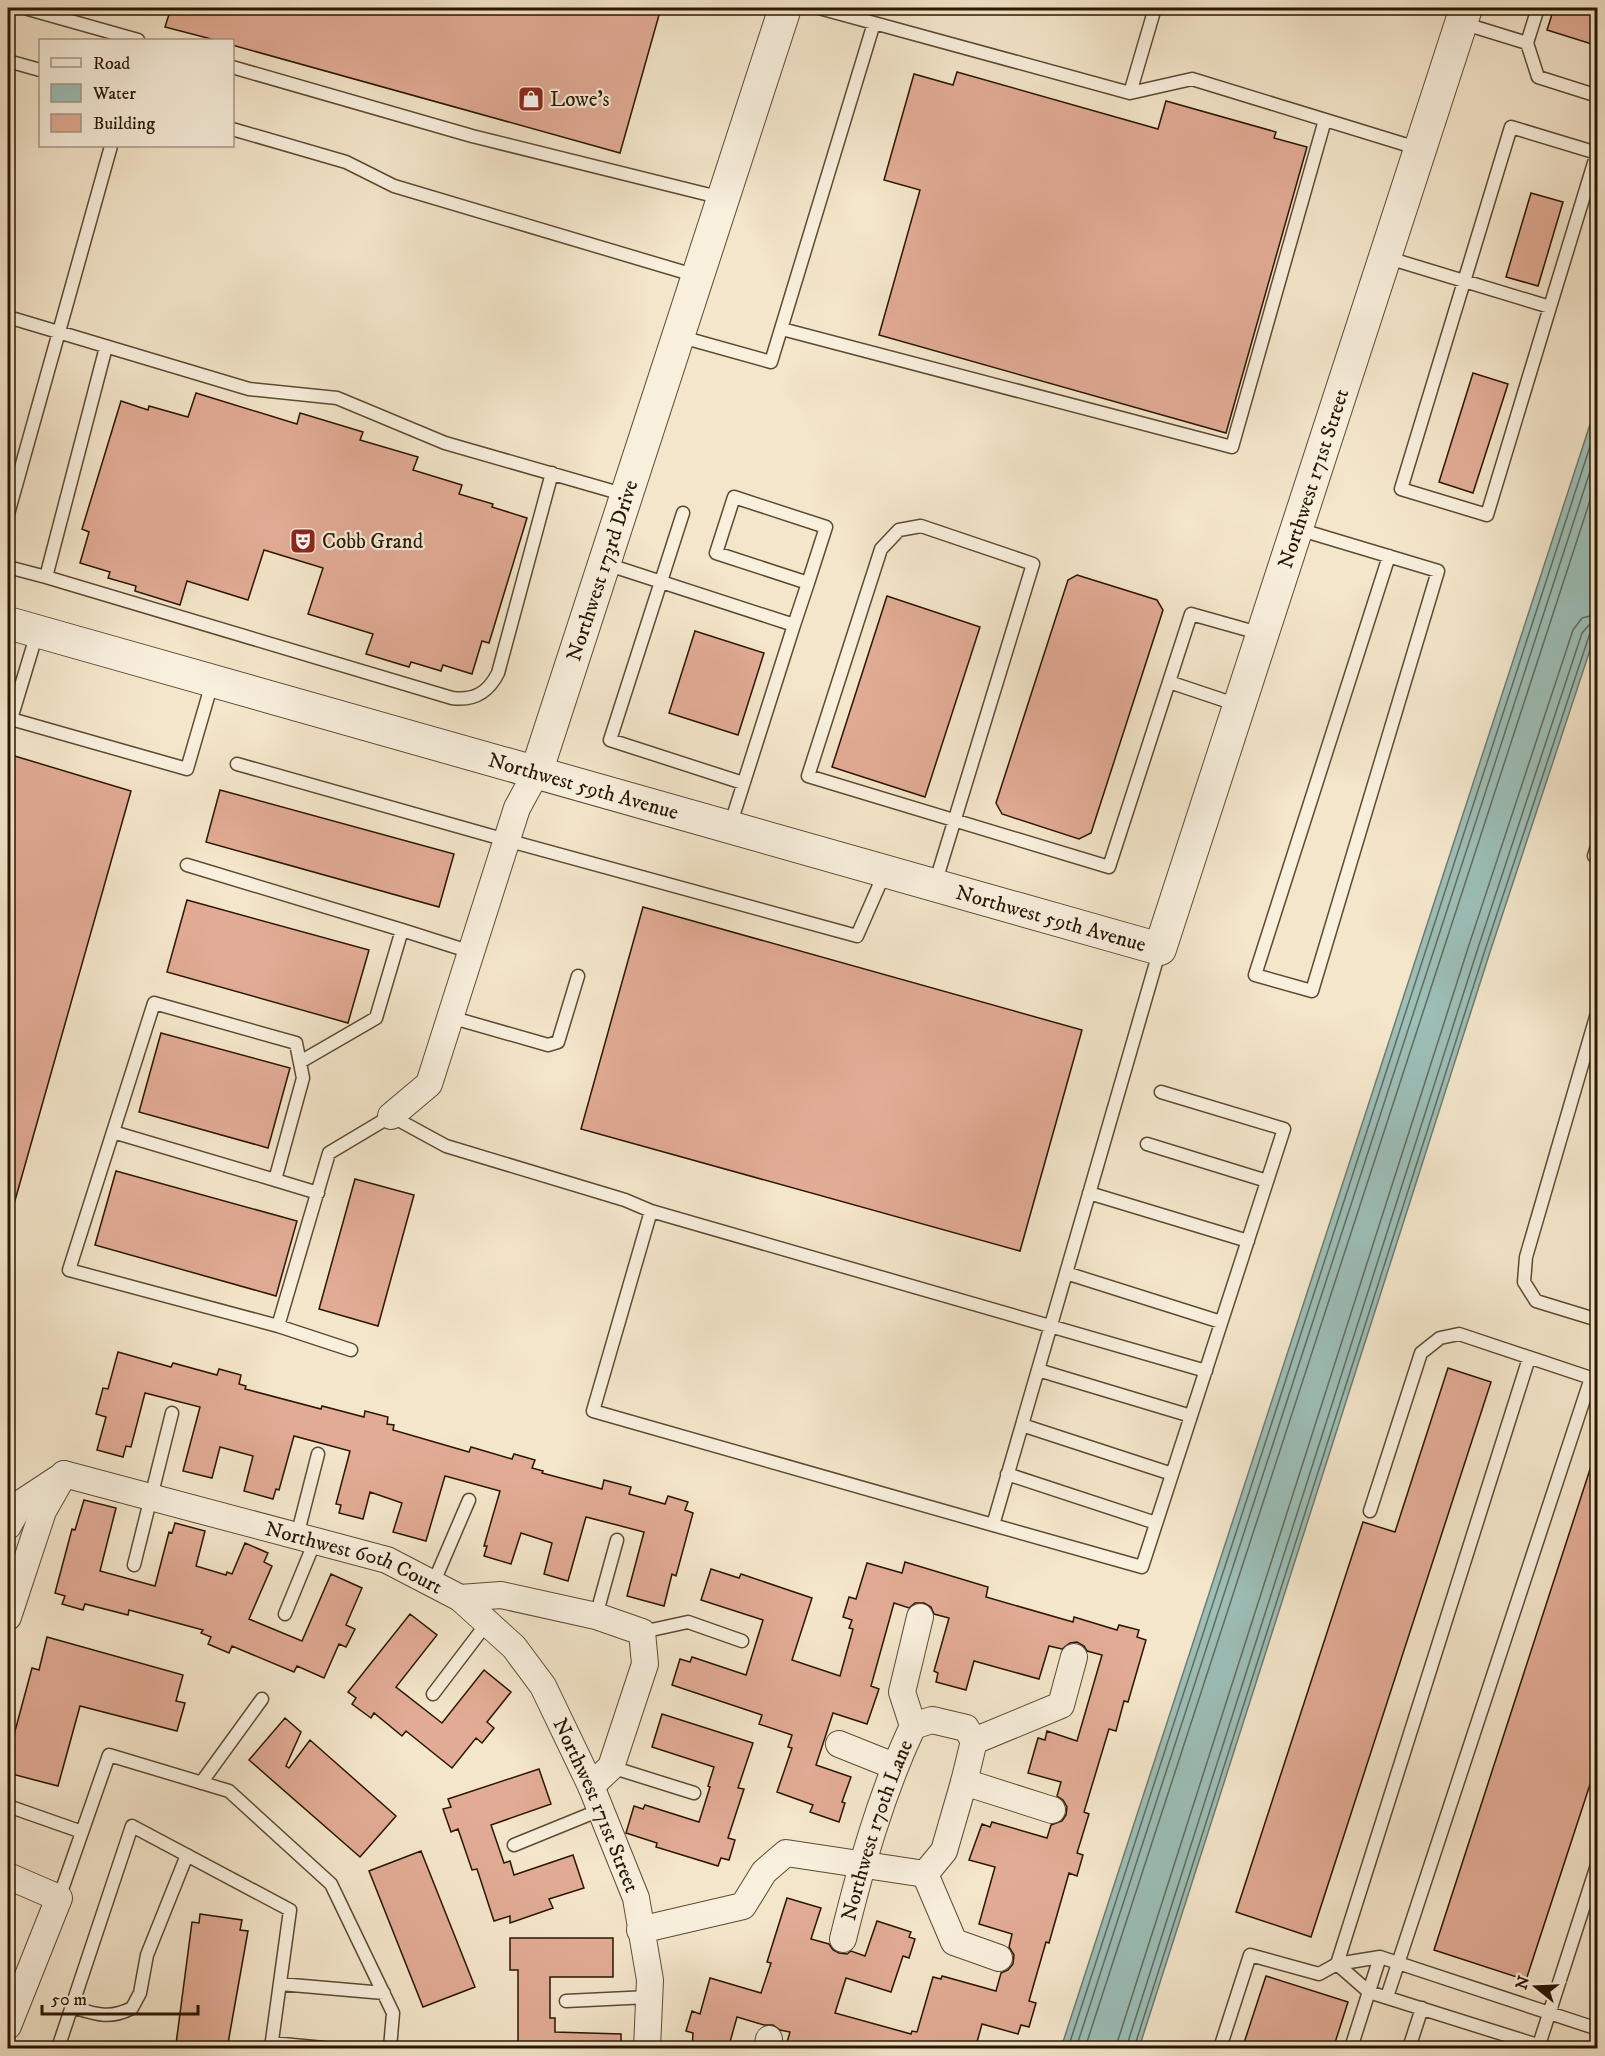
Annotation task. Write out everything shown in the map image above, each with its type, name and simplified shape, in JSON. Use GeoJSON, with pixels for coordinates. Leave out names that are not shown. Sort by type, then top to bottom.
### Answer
{"type":"FeatureCollection","features":[{"type":"Feature","properties":{"kind":"street","name":"Northwest 173rd Drive"},"geometry":{"type":"LineString","coordinates":[[391,1116],[429,1084],[517,808],[536,773],[785,8]]}},
{"type":"Feature","properties":{"kind":"street","name":"Northwest 171st Street"},"geometry":{"type":"LineString","coordinates":[[1160,949],[1463,15]]}},
{"type":"Feature","properties":{"kind":"street","name":"Northwest 59th Avenue"},"geometry":{"type":"LineString","coordinates":[[8,623],[1160,949]]}},
{"type":"Feature","properties":{"kind":"street","name":"Northwest 60th Court"},"geometry":{"type":"LineString","coordinates":[[64,1474],[387,1560],[460,1598],[501,1595],[596,1616],[642,1632]]}},
{"type":"Feature","properties":{"kind":"street"},"geometry":{"type":"LineString","coordinates":[[8,1526],[21,1503],[64,1474]]}},
{"type":"Feature","properties":{"kind":"street"},"geometry":{"type":"LineString","coordinates":[[8,1617],[43,1511],[64,1474]]}},
{"type":"Feature","properties":{"kind":"street","name":"Northwest 171st Street"},"geometry":{"type":"LineString","coordinates":[[460,1598],[514,1647],[543,1686],[591,1786],[636,1898],[650,1980],[647,2049]]}},
{"type":"Feature","properties":{"kind":"street","name":"Northwest 170th Lane"},"geometry":{"type":"LineString","coordinates":[[843,1940],[862,1865],[894,1766],[913,1726],[902,1692],[920,1617]]}},
{"type":"Feature","properties":{"kind":"street"},"geometry":{"type":"LineString","coordinates":[[591,1786],[611,1767],[645,1664],[642,1632]]}},
{"type":"Feature","properties":{"kind":"street"},"geometry":{"type":"LineString","coordinates":[[974,1741],[1061,1705],[1074,1657]]}},
{"type":"Feature","properties":{"kind":"street"},"geometry":{"type":"LineString","coordinates":[[913,1726],[932,1720],[954,1725],[966,1728],[974,1741],[944,1851],[925,1874]]}},
{"type":"Feature","properties":{"kind":"street"},"geometry":{"type":"LineString","coordinates":[[839,1744],[894,1766]]}},
{"type":"Feature","properties":{"kind":"street"},"geometry":{"type":"LineString","coordinates":[[964,1782],[1052,1810]]}},
{"type":"Feature","properties":{"kind":"street"},"geometry":{"type":"LineString","coordinates":[[640,1930],[743,1906],[764,1872],[786,1853],[925,1874]]}},
{"type":"Feature","properties":{"kind":"street"},"geometry":{"type":"LineString","coordinates":[[925,1874],[954,1942],[999,1958]]}},
{"type":"Feature","properties":{"kind":"street"},"geometry":{"type":"LineString","coordinates":[[8,1876],[60,1898],[8,2026]]}},
{"type":"Feature","properties":{"kind":"lane"},"geometry":{"type":"LineString","coordinates":[[28,8],[134,39]]}},
{"type":"Feature","properties":{"kind":"lane"},"geometry":{"type":"LineString","coordinates":[[819,8],[1130,93],[1192,79],[1420,149]]}},
{"type":"Feature","properties":{"kind":"lane"},"geometry":{"type":"LineString","coordinates":[[1130,93],[1155,8]]}},
{"type":"Feature","properties":{"kind":"lane"},"geometry":{"type":"LineString","coordinates":[[1538,8],[1527,43],[1538,77],[1598,96]]}},
{"type":"Feature","properties":{"kind":"lane"},"geometry":{"type":"LineString","coordinates":[[1463,15],[1527,43]]}},
{"type":"Feature","properties":{"kind":"lane"},"geometry":{"type":"LineString","coordinates":[[678,336],[771,363],[874,23]]}},
{"type":"Feature","properties":{"kind":"lane"},"geometry":{"type":"LineString","coordinates":[[8,61],[39,70]]}},
{"type":"Feature","properties":{"kind":"lane"},"geometry":{"type":"LineString","coordinates":[[234,68],[472,136],[723,199]]}},
{"type":"Feature","properties":{"kind":"lane"},"geometry":{"type":"LineString","coordinates":[[782,329],[1233,447],[1325,120]]}},
{"type":"Feature","properties":{"kind":"lane"},"geometry":{"type":"LineString","coordinates":[[1511,127],[1597,153],[1487,515],[1401,489],[1464,281],[1511,127]]}},
{"type":"Feature","properties":{"kind":"lane"},"geometry":{"type":"LineString","coordinates":[[234,130],[346,162],[394,186],[698,276]]}},
{"type":"Feature","properties":{"kind":"lane"},"geometry":{"type":"LineString","coordinates":[[8,514],[111,147]]}},
{"type":"Feature","properties":{"kind":"lane"},"geometry":{"type":"LineString","coordinates":[[1385,256],[1550,307]]}},
{"type":"Feature","properties":{"kind":"lane"},"geometry":{"type":"LineString","coordinates":[[8,316],[249,389],[337,398],[445,443],[626,495]]}},
{"type":"Feature","properties":{"kind":"lane"},"geometry":{"type":"LineString","coordinates":[[46,577],[106,347]]}},
{"type":"Feature","properties":{"kind":"lane"},"geometry":{"type":"LineString","coordinates":[[8,567],[452,698],[475,698],[493,684],[498,673],[552,474]]}},
{"type":"Feature","properties":{"kind":"lane"},"geometry":{"type":"LineString","coordinates":[[729,827],[826,527],[735,497],[716,553],[808,582]]}},
{"type":"Feature","properties":{"kind":"lane"},"geometry":{"type":"LineString","coordinates":[[683,513],[610,740],[743,783]]}},
{"type":"Feature","properties":{"kind":"lane"},"geometry":{"type":"LineString","coordinates":[[935,885],[954,820],[1033,564],[921,525],[899,530],[880,549],[807,776],[954,820],[1109,867],[1191,614],[1262,634]]}},
{"type":"Feature","properties":{"kind":"lane"},"geometry":{"type":"LineString","coordinates":[[1296,528],[1389,556],[1438,571],[1312,992],[1255,975],[1389,556]]}},
{"type":"Feature","properties":{"kind":"lane"},"geometry":{"type":"LineString","coordinates":[[604,564],[794,625]]}},
{"type":"Feature","properties":{"kind":"lane"},"geometry":{"type":"LineString","coordinates":[[37,632],[11,719],[44,729],[187,769],[212,681]]}},
{"type":"Feature","properties":{"kind":"lane"},"geometry":{"type":"LineString","coordinates":[[1169,682],[1239,706]]}},
{"type":"Feature","properties":{"kind":"lane"},"geometry":{"type":"LineString","coordinates":[[237,764],[857,936],[886,871]]}},
{"type":"Feature","properties":{"kind":"lane"},"geometry":{"type":"LineString","coordinates":[[1598,843],[1594,856],[1598,857]]}},
{"type":"Feature","properties":{"kind":"lane"},"geometry":{"type":"LineString","coordinates":[[187,865],[471,952]]}},
{"type":"Feature","properties":{"kind":"lane"},"geometry":{"type":"LineString","coordinates":[[300,1062],[376,1018],[402,930]]}},
{"type":"Feature","properties":{"kind":"lane"},"geometry":{"type":"LineString","coordinates":[[993,1525],[1160,949]]}},
{"type":"Feature","properties":{"kind":"lane"},"geometry":{"type":"LineString","coordinates":[[450,1017],[548,1045],[558,1042],[578,976]]}},
{"type":"Feature","properties":{"kind":"lane"},"geometry":{"type":"LineString","coordinates":[[275,1180],[303,1078],[296,1042],[154,1004],[69,1270],[278,1326],[351,1350]]}},
{"type":"Feature","properties":{"kind":"lane"},"geometry":{"type":"LineString","coordinates":[[1598,1010],[1526,1257],[1524,1282],[1536,1301],[1598,1320]]}},
{"type":"Feature","properties":{"kind":"lane"},"geometry":{"type":"LineString","coordinates":[[651,1210],[593,1411],[1142,1567],[1284,1129],[1161,1092]]}},
{"type":"Feature","properties":{"kind":"lane"},"geometry":{"type":"LineString","coordinates":[[278,1326],[329,1153],[391,1116],[446,1146],[651,1210],[1206,1371]]}},
{"type":"Feature","properties":{"kind":"lane"},"geometry":{"type":"LineString","coordinates":[[113,1132],[318,1193]]}},
{"type":"Feature","properties":{"kind":"lane"},"geometry":{"type":"LineString","coordinates":[[1147,1144],[1267,1181]]}},
{"type":"Feature","properties":{"kind":"lane"},"geometry":{"type":"LineString","coordinates":[[1089,1193],[1248,1241]]}},
{"type":"Feature","properties":{"kind":"lane"},"geometry":{"type":"LineString","coordinates":[[1066,1272],[1221,1322]]}},
{"type":"Feature","properties":{"kind":"lane"},"geometry":{"type":"LineString","coordinates":[[1370,1511],[1421,1353],[1440,1338],[1459,1334],[1594,1379],[1387,1997]]}},
{"type":"Feature","properties":{"kind":"lane"},"geometry":{"type":"LineString","coordinates":[[1337,1964],[1529,1358]]}},
{"type":"Feature","properties":{"kind":"lane"},"geometry":{"type":"LineString","coordinates":[[1038,1370],[1191,1416]]}},
{"type":"Feature","properties":{"kind":"lane"},"geometry":{"type":"LineString","coordinates":[[134,1565],[172,1413]]}},
{"type":"Feature","properties":{"kind":"lane"},"geometry":{"type":"LineString","coordinates":[[1022,1425],[1172,1474]]}},
{"type":"Feature","properties":{"kind":"lane"},"geometry":{"type":"LineString","coordinates":[[285,1614],[306,1539],[318,1454]]}},
{"type":"Feature","properties":{"kind":"lane"},"geometry":{"type":"LineString","coordinates":[[1007,1474],[1156,1523]]}},
{"type":"Feature","properties":{"kind":"lane"},"geometry":{"type":"LineString","coordinates":[[433,1584],[469,1500]]}},
{"type":"Feature","properties":{"kind":"lane"},"geometry":{"type":"LineString","coordinates":[[596,1616],[617,1540]]}},
{"type":"Feature","properties":{"kind":"lane"},"geometry":{"type":"LineString","coordinates":[[642,1632],[688,1622],[742,1641]]}},
{"type":"Feature","properties":{"kind":"lane"},"geometry":{"type":"LineString","coordinates":[[434,1694],[487,1623]]}},
{"type":"Feature","properties":{"kind":"lane"},"geometry":{"type":"LineString","coordinates":[[201,1783],[262,1699]]}},
{"type":"Feature","properties":{"kind":"lane"},"geometry":{"type":"LineString","coordinates":[[60,1898],[109,1755],[229,1791],[331,1884],[393,2013],[390,2049]]}},
{"type":"Feature","properties":{"kind":"lane"},"geometry":{"type":"LineString","coordinates":[[611,1767],[694,1794]]}},
{"type":"Feature","properties":{"kind":"lane"},"geometry":{"type":"LineString","coordinates":[[8,1806],[82,1832]]}},
{"type":"Feature","properties":{"kind":"lane"},"geometry":{"type":"LineString","coordinates":[[514,1845],[600,1810]]}},
{"type":"Feature","properties":{"kind":"lane"},"geometry":{"type":"LineString","coordinates":[[58,2049],[132,1826],[290,1910],[271,2046],[324,2049]]}},
{"type":"Feature","properties":{"kind":"lane"},"geometry":{"type":"LineString","coordinates":[[72,2007],[93,2014],[112,2016],[132,2008],[140,1993],[147,1955],[187,1855]]}},
{"type":"Feature","properties":{"kind":"lane"},"geometry":{"type":"LineString","coordinates":[[1337,1964],[1369,1992],[1541,2048],[1549,2012],[1598,1862]]}},
{"type":"Feature","properties":{"kind":"lane"},"geometry":{"type":"LineString","coordinates":[[1220,2049],[1250,1955],[1319,1974],[1337,1964],[1380,1957],[1598,2029]]}},
{"type":"Feature","properties":{"kind":"lane"},"geometry":{"type":"LineString","coordinates":[[1351,2049],[1380,1957]]}},
{"type":"Feature","properties":{"kind":"lane"},"geometry":{"type":"LineString","coordinates":[[280,1984],[384,1993]]}},
{"type":"Feature","properties":{"kind":"lane"},"geometry":{"type":"LineString","coordinates":[[566,2001],[649,1997]]}},
{"type":"Feature","properties":{"kind":"lane"},"geometry":{"type":"LineString","coordinates":[[1409,2049],[1422,2008]]}},
{"type":"Feature","properties":{"kind":"water"},"geometry":{"type":"Polygon","coordinates":[[[1597,403],[1597,629],[1490,952],[1139,2048],[1061,2048],[1597,403]]]}},
{"type":"Feature","properties":{"kind":"building","name":"Lowe's"},"geometry":{"type":"Polygon","coordinates":[[[171,8],[661,8],[620,153],[234,46],[234,39],[211,39],[165,27],[171,8]]]}},
{"type":"Feature","properties":{"kind":"building"},"geometry":{"type":"Polygon","coordinates":[[[1554,8],[1598,8],[1598,46],[1547,30],[1554,8]]]}},
{"type":"Feature","properties":{"kind":"building"},"geometry":{"type":"Polygon","coordinates":[[[957,72],[1158,129],[1166,101],[1276,132],[1274,138],[1307,147],[1226,433],[879,335],[920,190],[884,180],[914,74],[953,85],[957,72]]]}},
{"type":"Feature","properties":{"kind":"building"},"geometry":{"type":"Polygon","coordinates":[[[1531,193],[1563,202],[1538,286],[1506,277],[1531,193]]]}},
{"type":"Feature","properties":{"kind":"building"},"geometry":{"type":"Polygon","coordinates":[[[1473,373],[1508,384],[1473,493],[1439,482],[1473,373]]]}},
{"type":"Feature","properties":{"kind":"building","name":"Cobb Grand"},"geometry":{"type":"Polygon","coordinates":[[[196,393],[297,424],[300,413],[363,432],[360,440],[418,457],[413,470],[462,485],[459,494],[493,504],[492,507],[527,518],[489,643],[482,641],[472,674],[443,665],[441,671],[411,662],[409,667],[366,654],[373,634],[308,614],[323,568],[264,550],[248,600],[187,581],[180,605],[135,591],[136,586],[108,578],[110,572],[80,563],[89,532],[82,529],[121,401],[148,410],[149,406],[188,417],[196,393]]]}},
{"type":"Feature","properties":{"kind":"building"},"geometry":{"type":"Polygon","coordinates":[[[1077,575],[1157,600],[1163,610],[1091,833],[1079,839],[1002,814],[996,803],[1068,580],[1077,575]]]}},
{"type":"Feature","properties":{"kind":"building"},"geometry":{"type":"Polygon","coordinates":[[[887,596],[980,627],[925,797],[832,767],[887,596]]]}},
{"type":"Feature","properties":{"kind":"building"},"geometry":{"type":"Polygon","coordinates":[[[695,631],[764,653],[738,735],[669,713],[695,631]]]}},
{"type":"Feature","properties":{"kind":"building"},"geometry":{"type":"Polygon","coordinates":[[[8,754],[131,791],[12,1211],[8,1210],[8,754]]]}},
{"type":"Feature","properties":{"kind":"building"},"geometry":{"type":"Polygon","coordinates":[[[220,790],[454,854],[439,907],[206,842],[220,790]]]}},
{"type":"Feature","properties":{"kind":"building"},"geometry":{"type":"Polygon","coordinates":[[[187,900],[369,950],[348,1023],[167,972],[187,900]]]}},
{"type":"Feature","properties":{"kind":"building"},"geometry":{"type":"Polygon","coordinates":[[[643,907],[1082,1030],[1020,1251],[581,1129],[643,907]]]}},
{"type":"Feature","properties":{"kind":"building"},"geometry":{"type":"Polygon","coordinates":[[[161,1033],[290,1068],[268,1148],[139,1112],[161,1033]]]}},
{"type":"Feature","properties":{"kind":"building"},"geometry":{"type":"Polygon","coordinates":[[[116,1171],[297,1221],[276,1296],[95,1245],[116,1171]]]}},
{"type":"Feature","properties":{"kind":"building"},"geometry":{"type":"Polygon","coordinates":[[[355,1179],[414,1195],[378,1326],[319,1309],[355,1179]]]}},
{"type":"Feature","properties":{"kind":"building"},"geometry":{"type":"Polygon","coordinates":[[[118,1352],[171,1367],[173,1363],[217,1375],[219,1369],[241,1375],[239,1384],[246,1386],[245,1389],[321,1409],[322,1406],[364,1417],[365,1411],[388,1417],[387,1424],[394,1425],[393,1430],[469,1452],[471,1447],[512,1459],[514,1454],[535,1460],[532,1468],[543,1471],[542,1473],[602,1489],[604,1480],[631,1487],[629,1494],[665,1504],[668,1496],[688,1502],[685,1510],[693,1513],[676,1576],[672,1574],[664,1606],[627,1596],[644,1532],[586,1517],[568,1581],[544,1574],[552,1543],[521,1533],[511,1564],[484,1556],[487,1546],[484,1546],[500,1491],[445,1476],[426,1541],[393,1532],[402,1503],[370,1492],[363,1519],[339,1513],[341,1505],[336,1504],[350,1451],[294,1436],[279,1490],[276,1489],[273,1499],[244,1491],[253,1456],[220,1447],[212,1478],[183,1471],[200,1407],[145,1393],[131,1447],[126,1446],[123,1457],[97,1450],[106,1417],[96,1414],[103,1388],[108,1389],[118,1352]]]}},
{"type":"Feature","properties":{"kind":"building"},"geometry":{"type":"Polygon","coordinates":[[[1448,1368],[1491,1382],[1311,1937],[1236,1912],[1363,1522],[1395,1532],[1448,1368]]]}},
{"type":"Feature","properties":{"kind":"building"},"geometry":{"type":"Polygon","coordinates":[[[1594,1457],[1598,1457],[1598,1760],[1526,1980],[1434,1950],[1594,1457]]]}},
{"type":"Feature","properties":{"kind":"building"},"geometry":{"type":"Polygon","coordinates":[[[84,1500],[116,1508],[100,1571],[155,1586],[169,1532],[172,1533],[175,1523],[205,1531],[196,1566],[226,1575],[227,1572],[232,1574],[245,1543],[268,1553],[264,1562],[272,1566],[249,1619],[302,1641],[331,1574],[362,1588],[346,1625],[355,1629],[346,1647],[339,1644],[324,1678],[297,1666],[294,1672],[232,1646],[229,1653],[208,1644],[211,1637],[201,1633],[203,1630],[129,1610],[128,1615],[85,1604],[83,1610],[62,1604],[65,1596],[55,1593],[72,1529],[75,1530],[84,1500]]]}},
{"type":"Feature","properties":{"kind":"building"},"geometry":{"type":"Polygon","coordinates":[[[905,1562],[988,1587],[986,1597],[1073,1622],[1074,1617],[1117,1630],[1119,1625],[1139,1630],[1137,1637],[1146,1640],[1128,1702],[1124,1701],[1116,1731],[1109,1729],[1084,1812],[1089,1814],[1077,1853],[1083,1855],[1077,1876],[1069,1873],[1049,1943],[1046,1942],[1029,2001],[1036,2003],[1029,2027],[1021,2025],[1018,2034],[982,2024],[975,2049],[785,2049],[790,2032],[780,2030],[773,2025],[764,2025],[737,2017],[728,2049],[692,2049],[693,2033],[686,2031],[692,2011],[700,2014],[710,1978],[761,1993],[771,1963],[767,1962],[787,1898],[821,1908],[811,1939],[829,1944],[839,1953],[847,1954],[851,1951],[865,1956],[877,1921],[911,1932],[909,1937],[915,1939],[909,1958],[903,1956],[891,1992],[846,1978],[835,2013],[911,2034],[912,2031],[917,2032],[933,1977],[941,1979],[942,1976],[996,1991],[1001,1973],[1013,1964],[1014,1955],[1009,1947],[1012,1934],[979,1924],[995,1867],[969,1860],[982,1824],[990,1827],[992,1822],[1047,1838],[1051,1825],[1062,1821],[1066,1815],[1067,1807],[1057,1796],[1061,1782],[1028,1773],[1038,1738],[1045,1740],[1047,1731],[1077,1741],[1102,1655],[1087,1651],[1077,1642],[1070,1643],[1062,1649],[1049,1646],[1039,1679],[974,1661],[966,1690],[936,1682],[938,1673],[934,1671],[949,1618],[934,1614],[931,1607],[924,1603],[915,1603],[909,1608],[894,1603],[871,1686],[879,1689],[867,1724],[833,1713],[816,1765],[851,1777],[842,1802],[845,1803],[839,1822],[810,1812],[813,1805],[777,1792],[792,1748],[788,1747],[792,1735],[759,1724],[762,1715],[672,1685],[680,1659],[690,1662],[692,1657],[746,1675],[763,1620],[701,1600],[711,1569],[739,1578],[741,1574],[812,1598],[792,1660],[840,1676],[853,1629],[849,1628],[852,1620],[843,1617],[849,1597],[856,1599],[867,1563],[902,1573],[905,1562]]]}},
{"type":"Feature","properties":{"kind":"building"},"geometry":{"type":"Polygon","coordinates":[[[410,1614],[437,1635],[396,1687],[442,1723],[484,1670],[511,1692],[487,1722],[494,1728],[482,1743],[476,1738],[452,1768],[406,1731],[402,1736],[374,1713],[371,1718],[352,1704],[356,1698],[348,1692],[410,1614]]]}},
{"type":"Feature","properties":{"kind":"building"},"geometry":{"type":"Polygon","coordinates":[[[47,1637],[183,1675],[176,1701],[185,1703],[177,1731],[80,1706],[58,1786],[8,1773],[8,1757],[32,1668],[39,1670],[47,1637]]]}},
{"type":"Feature","properties":{"kind":"building"},"geometry":{"type":"Polygon","coordinates":[[[662,1714],[753,1743],[738,1788],[744,1789],[728,1838],[735,1840],[729,1860],[721,1858],[718,1866],[656,1847],[657,1843],[626,1833],[634,1806],[643,1809],[645,1805],[699,1822],[710,1787],[708,1786],[714,1767],[652,1747],[662,1714]]]}},
{"type":"Feature","properties":{"kind":"building"},"geometry":{"type":"Polygon","coordinates":[[[285,1718],[301,1732],[286,1766],[289,1768],[310,1740],[396,1816],[360,1857],[249,1760],[285,1718]]]}},
{"type":"Feature","properties":{"kind":"building"},"geometry":{"type":"Polygon","coordinates":[[[539,1769],[551,1804],[491,1825],[504,1863],[510,1861],[514,1875],[573,1855],[584,1888],[549,1899],[553,1908],[510,1923],[510,1916],[494,1921],[477,1869],[472,1870],[458,1829],[451,1832],[443,1809],[451,1807],[448,1799],[539,1769]]]}},
{"type":"Feature","properties":{"kind":"building"},"geometry":{"type":"Polygon","coordinates":[[[421,1851],[475,1987],[423,2007],[369,1871],[421,1851]]]}},
{"type":"Feature","properties":{"kind":"building"},"geometry":{"type":"Polygon","coordinates":[[[200,1914],[242,1920],[240,1930],[248,1931],[227,2049],[181,2049],[181,2045],[176,2044],[192,1922],[199,1923],[200,1914]]]}},
{"type":"Feature","properties":{"kind":"building"},"geometry":{"type":"Polygon","coordinates":[[[510,1938],[613,1938],[613,1977],[550,1977],[550,2018],[555,2018],[555,2032],[621,2034],[621,2049],[518,2049],[518,1970],[510,1970],[510,1938]]]}},
{"type":"Feature","properties":{"kind":"building"},"geometry":{"type":"Polygon","coordinates":[[[1266,1976],[1348,2002],[1333,2049],[1242,2049],[1266,1976]]]}},
{"type":"Feature","properties":{"kind":"place","name":"Lowe's"},"geometry":{"type":"Point","coordinates":[531,99]}},
{"type":"Feature","properties":{"kind":"place","name":"Cobb Grand"},"geometry":{"type":"Point","coordinates":[303,541]}}]}
